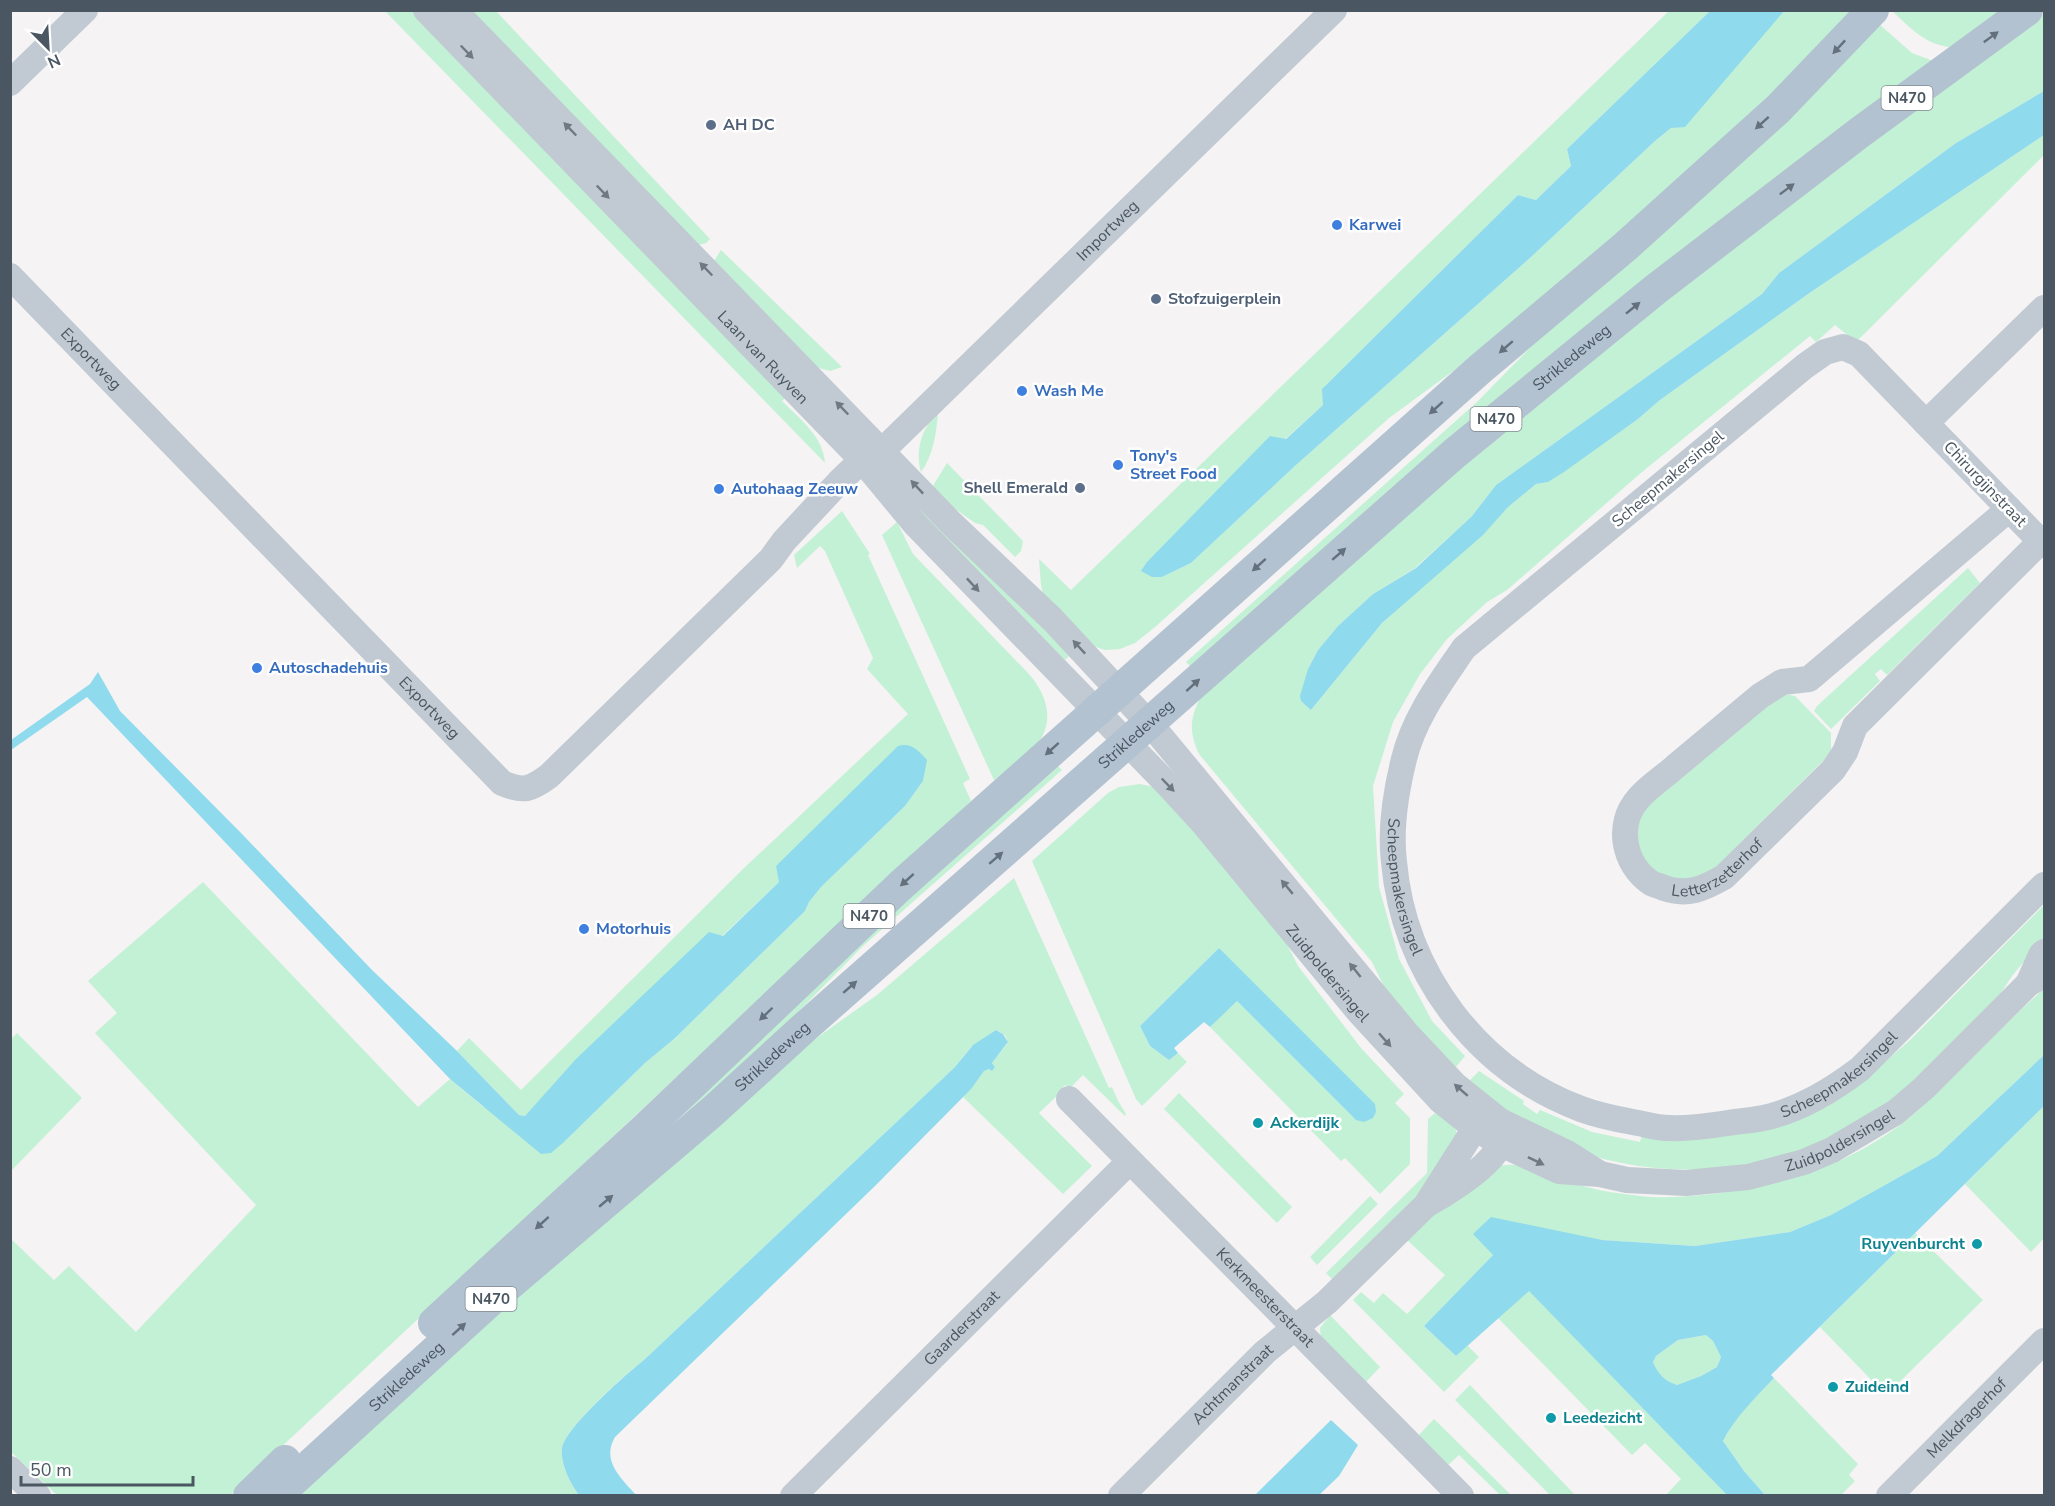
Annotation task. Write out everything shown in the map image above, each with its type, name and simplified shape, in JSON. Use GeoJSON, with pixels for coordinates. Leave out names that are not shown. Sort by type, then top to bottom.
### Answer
{"type":"FeatureCollection","features":[{"type":"Feature","properties":{"kind":"main road","name":"Strikledeweg"},"geometry":{"type":"LineString","coordinates":[[249,1496],[647,1127],[900,886],[1480,369],[1626,246],[1770,117],[1873,10]]}},
{"type":"Feature","properties":{"kind":"main road","name":"Strikledeweg"},"geometry":{"type":"LineString","coordinates":[[276,1496],[490,1300],[713,1112],[806,1026],[1379,519],[1566,361],[1656,289],[1859,133],[2027,10]]}},
{"type":"Feature","properties":{"kind":"street"},"geometry":{"type":"LineString","coordinates":[[10,83],[85,10]]}},
{"type":"Feature","properties":{"kind":"street","name":"Laan van Ruyven"},"geometry":{"type":"LineString","coordinates":[[426,10],[873,455],[952,524],[1053,620],[1119,690]]}},
{"type":"Feature","properties":{"kind":"street","name":"Laan van Ruyven"},"geometry":{"type":"LineString","coordinates":[[454,10],[873,455],[915,524],[1096,710]]}},
{"type":"Feature","properties":{"kind":"street","name":"Importweg"},"geometry":{"type":"LineString","coordinates":[[873,455],[1334,10]]}},
{"type":"Feature","properties":{"kind":"street","name":"Exportweg"},"geometry":{"type":"LineString","coordinates":[[10,276],[502,783],[517,789],[533,788],[549,776],[771,559],[790,535],[873,455]]}},
{"type":"Feature","properties":{"kind":"street"},"geometry":{"type":"LineString","coordinates":[[1926,423],[2044,308]]}},
{"type":"Feature","properties":{"kind":"street","name":"Scheepmakersingel"},"geometry":{"type":"LineString","coordinates":[[1926,423],[1859,354],[1843,347],[1825,352],[1805,366],[1464,648],[1424,707],[1404,757],[1395,813],[1393,861],[1399,894],[1411,938],[1426,973],[1442,1000],[1461,1025],[1489,1054],[1521,1079],[1581,1109],[1669,1128],[1715,1125],[1768,1117],[1803,1105],[1832,1089],[1860,1069],[2044,885]]}},
{"type":"Feature","properties":{"kind":"street","name":"Chirurgijnstraat"},"geometry":{"type":"LineString","coordinates":[[1926,423],[2043,543]]}},
{"type":"Feature","properties":{"kind":"street","name":"Letterzetterhof"},"geometry":{"type":"LineString","coordinates":[[2009,509],[1809,679],[1782,682],[1760,696],[1637,799],[1625,824],[1624,839],[1632,863],[1651,883],[1672,891],[1686,892],[1701,890],[1724,878],[1833,770],[1845,752],[1855,726],[2043,543]]}},
{"type":"Feature","properties":{"kind":"street","name":"Zuidpoldersingel"},"geometry":{"type":"LineString","coordinates":[[1119,690],[1138,733],[1203,823],[1359,1012],[1440,1100],[1475,1128]]}},
{"type":"Feature","properties":{"kind":"street","name":"Zuidpoldersingel"},"geometry":{"type":"LineString","coordinates":[[1096,710],[1138,733],[1408,1035],[1501,1132],[1567,1154],[1600,1174],[1627,1180],[1686,1183],[1717,1181],[1776,1170],[1804,1162],[1832,1150],[1896,1112],[1924,1088],[2036,979],[2041,955],[2044,952]]}},
{"type":"Feature","properties":{"kind":"street","name":"Kerkmeesterstraat"},"geometry":{"type":"LineString","coordinates":[[1069,1099],[1458,1494]]}},
{"type":"Feature","properties":{"kind":"street"},"geometry":{"type":"LineString","coordinates":[[1475,1128],[1501,1132]]}},
{"type":"Feature","properties":{"kind":"street","name":"Achtmanstraat"},"geometry":{"type":"LineString","coordinates":[[1121,1496],[1265,1352],[1327,1302],[1426,1205],[1475,1128]]}},
{"type":"Feature","properties":{"kind":"street","name":"Achtmanstraat"},"geometry":{"type":"LineString","coordinates":[[1426,1205],[1453,1190],[1489,1160],[1501,1132]]}},
{"type":"Feature","properties":{"kind":"street","name":"Gaarderstraat"},"geometry":{"type":"LineString","coordinates":[[793,1496],[1130,1161]]}},
{"type":"Feature","properties":{"kind":"street","name":"Melkdragerhof"},"geometry":{"type":"LineString","coordinates":[[1889,1496],[2044,1341]]}},
{"type":"Feature","properties":{"kind":"street"},"geometry":{"type":"LineString","coordinates":[[10,1469],[38,1496]]}},
{"type":"Feature","properties":{"kind":"green space"},"geometry":{"type":"Polygon","coordinates":[[[385,11],[418,11],[790,393],[782,401],[815,436],[820,444],[825,463],[385,11]]]}},
{"type":"Feature","properties":{"kind":"green space"},"geometry":{"type":"Polygon","coordinates":[[[461,11],[496,11],[710,239],[706,243],[694,246],[461,11]]]}},
{"type":"Feature","properties":{"kind":"green space"},"geometry":{"type":"Polygon","coordinates":[[[1669,11],[1710,11],[1567,149],[1571,166],[1536,200],[1518,195],[1323,388],[1323,405],[1148,562],[1142,571],[1162,577],[1191,563],[1296,465],[1531,257],[1671,128],[1784,11],[1849,11],[1846,21],[1694,170],[1494,341],[1389,418],[1155,627],[1135,643],[1120,649],[1105,650],[1087,644],[1044,599],[1039,559],[1071,590],[1669,11]]]}},
{"type":"Feature","properties":{"kind":"green space"},"geometry":{"type":"Polygon","coordinates":[[[1892,11],[2008,11],[1955,48],[1927,40],[1892,11]]]}},
{"type":"Feature","properties":{"kind":"green space"},"geometry":{"type":"Polygon","coordinates":[[[2044,14],[2044,91],[1956,143],[1779,273],[1762,294],[1496,485],[1472,516],[1415,568],[1373,594],[1338,626],[1318,650],[1308,669],[1311,710],[1382,623],[1536,484],[1548,482],[1808,294],[2044,135],[2044,155],[1856,342],[1835,325],[1816,342],[1810,336],[1642,472],[1507,590],[1487,602],[1447,639],[1420,674],[1393,722],[1373,786],[1379,887],[1399,959],[1432,1021],[1465,1056],[1455,1068],[1397,1013],[1372,962],[1199,754],[1193,738],[1192,723],[1195,709],[1203,693],[1441,483],[1670,294],[2044,14]]]}},
{"type":"Feature","properties":{"kind":"green space"},"geometry":{"type":"Polygon","coordinates":[[[1879,24],[1912,53],[1936,62],[1193,669],[1186,662],[1478,401],[1565,312],[1879,24]]]}},
{"type":"Feature","properties":{"kind":"green space"},"geometry":{"type":"Polygon","coordinates":[[[721,250],[842,367],[830,371],[819,368],[797,355],[714,261],[721,250]]]}},
{"type":"Feature","properties":{"kind":"green space"},"geometry":{"type":"Polygon","coordinates":[[[938,414],[931,452],[921,472],[919,448],[921,440],[927,426],[938,414]]]}},
{"type":"Feature","properties":{"kind":"green space"},"geometry":{"type":"Polygon","coordinates":[[[947,463],[1023,541],[1021,551],[1015,557],[983,525],[975,523],[931,489],[947,463]]]}},
{"type":"Feature","properties":{"kind":"green space"},"geometry":{"type":"Polygon","coordinates":[[[921,498],[1071,654],[1065,660],[914,506],[921,498]]]}},
{"type":"Feature","properties":{"kind":"green space"},"geometry":{"type":"Polygon","coordinates":[[[842,511],[870,554],[868,555],[970,779],[963,783],[971,801],[230,1495],[57,1495],[11,1452],[10,1238],[54,1280],[69,1266],[136,1332],[256,1205],[95,1033],[117,1013],[88,981],[203,882],[418,1107],[450,1079],[482,1106],[564,1142],[805,911],[821,887],[905,806],[923,781],[776,866],[780,881],[525,1116],[519,1115],[457,1051],[469,1038],[521,1090],[743,869],[908,714],[867,669],[873,658],[825,551],[820,546],[797,568],[794,555],[842,511]]]}},
{"type":"Feature","properties":{"kind":"green space"},"geometry":{"type":"Polygon","coordinates":[[[897,522],[913,554],[1028,673],[1044,699],[1047,719],[1041,738],[1025,757],[994,780],[882,535],[897,522]]]}},
{"type":"Feature","properties":{"kind":"green space"},"geometry":{"type":"Polygon","coordinates":[[[1968,568],[1980,583],[1887,675],[1881,669],[1875,674],[1880,681],[1831,729],[1814,711],[1817,706],[1968,568]]]}},
{"type":"Feature","properties":{"kind":"green space"},"geometry":{"type":"Polygon","coordinates":[[[1785,694],[1795,696],[1831,733],[1831,750],[1825,759],[1713,870],[1694,880],[1670,880],[1648,867],[1635,839],[1640,812],[1766,701],[1785,694]]]}},
{"type":"Feature","properties":{"kind":"green space"},"geometry":{"type":"Polygon","coordinates":[[[1056,764],[1062,770],[863,946],[695,1117],[661,1137],[812,987],[1056,764]]]}},
{"type":"Feature","properties":{"kind":"green space"},"geometry":{"type":"Polygon","coordinates":[[[1140,784],[1159,788],[1272,915],[1298,966],[1361,1048],[1404,1094],[1395,1103],[1410,1118],[1410,1164],[1380,1194],[1345,1158],[1341,1161],[1210,1027],[1236,1000],[1356,1120],[1219,948],[1140,1026],[1150,1046],[1169,1060],[1178,1053],[1187,1062],[1142,1106],[1136,1099],[1032,861],[1108,793],[1119,787],[1140,784]]]}},
{"type":"Feature","properties":{"kind":"green space"},"geometry":{"type":"Polygon","coordinates":[[[1014,878],[1109,1088],[1112,1087],[1126,1114],[1125,1116],[1083,1075],[1070,1088],[1065,1085],[1063,1090],[1039,1113],[1092,1166],[1063,1194],[963,1097],[984,1071],[995,1067],[992,1063],[1007,1044],[1005,1035],[996,1030],[971,1047],[955,1067],[644,1360],[611,1388],[574,1427],[562,1448],[562,1454],[566,1473],[579,1495],[299,1496],[464,1342],[804,1047],[877,995],[1014,878]]]}},
{"type":"Feature","properties":{"kind":"green space"},"geometry":{"type":"Polygon","coordinates":[[[2044,905],[2044,942],[2017,971],[2000,994],[1941,1055],[1903,1090],[1866,1118],[1825,1140],[1782,1156],[1738,1166],[1692,1169],[1646,1167],[1601,1158],[1553,1141],[1464,1086],[1479,1071],[1524,1101],[1523,1104],[1537,1114],[1540,1110],[1592,1132],[1640,1142],[1642,1135],[1686,1139],[1879,1067],[1909,1041],[2044,905]]]}},
{"type":"Feature","properties":{"kind":"green space"},"geometry":{"type":"Polygon","coordinates":[[[2044,989],[2044,1055],[1937,1156],[1831,1215],[1790,1232],[1695,1246],[1602,1240],[1494,1254],[1424,1326],[1456,1356],[1467,1345],[1479,1357],[1444,1392],[1353,1300],[1361,1292],[1374,1303],[1383,1293],[1407,1314],[1445,1275],[1406,1239],[1425,1220],[1493,1167],[1525,1166],[1592,1188],[1632,1195],[1667,1197],[1712,1194],[1767,1185],[1794,1178],[1846,1158],[1894,1130],[1916,1112],[2044,989]]]}},
{"type":"Feature","properties":{"kind":"green space"},"geometry":{"type":"Polygon","coordinates":[[[17,1033],[82,1098],[11,1171],[10,1040],[17,1033]]]}},
{"type":"Feature","properties":{"kind":"green space"},"geometry":{"type":"Polygon","coordinates":[[[1179,1093],[1292,1207],[1277,1223],[1164,1109],[1179,1093]]]}},
{"type":"Feature","properties":{"kind":"green space"},"geometry":{"type":"Polygon","coordinates":[[[2044,1106],[2044,1238],[2031,1252],[1965,1184],[2044,1106]]]}},
{"type":"Feature","properties":{"kind":"green space"},"geometry":{"type":"Polygon","coordinates":[[[1440,1109],[1455,1127],[1457,1135],[1441,1172],[1334,1281],[1326,1273],[1427,1173],[1428,1119],[1440,1109]]]}},
{"type":"Feature","properties":{"kind":"green space"},"geometry":{"type":"Polygon","coordinates":[[[1370,1196],[1378,1204],[1317,1265],[1310,1257],[1370,1196]]]}},
{"type":"Feature","properties":{"kind":"green space"},"geometry":{"type":"Polygon","coordinates":[[[1915,1233],[1983,1300],[1886,1395],[1820,1327],[1915,1233]]]}},
{"type":"Feature","properties":{"kind":"green space"},"geometry":{"type":"Polygon","coordinates":[[[1529,1290],[1727,1495],[1666,1495],[1681,1479],[1645,1443],[1632,1455],[1498,1318],[1529,1290]]]}},
{"type":"Feature","properties":{"kind":"green space"},"geometry":{"type":"Polygon","coordinates":[[[1330,1315],[1380,1367],[1365,1383],[1321,1340],[1320,1328],[1330,1315]]]}},
{"type":"Feature","properties":{"kind":"green space"},"geometry":{"type":"Polygon","coordinates":[[[1706,1335],[1713,1341],[1721,1357],[1717,1367],[1677,1385],[1665,1379],[1653,1362],[1656,1356],[1678,1340],[1706,1335]]]}},
{"type":"Feature","properties":{"kind":"green space"},"geometry":{"type":"Polygon","coordinates":[[[1774,1378],[1858,1464],[1849,1475],[1855,1481],[1841,1495],[1765,1495],[1744,1471],[1723,1441],[1740,1413],[1774,1378]]]}},
{"type":"Feature","properties":{"kind":"green space"},"geometry":{"type":"Polygon","coordinates":[[[1470,1385],[1575,1495],[1550,1495],[1455,1400],[1470,1385]]]}},
{"type":"Feature","properties":{"kind":"green space"},"geometry":{"type":"Polygon","coordinates":[[[1434,1419],[1511,1495],[1500,1495],[1459,1455],[1447,1466],[1417,1437],[1434,1419]]]}},
{"type":"Feature","properties":{"kind":"water"},"geometry":{"type":"Polygon","coordinates":[[[1710,11],[1784,11],[1685,127],[1671,128],[1655,141],[1531,257],[1296,465],[1191,563],[1162,577],[1152,577],[1141,571],[1147,562],[1270,436],[1286,439],[1323,405],[1322,389],[1518,195],[1536,200],[1571,166],[1567,149],[1710,11]]]}},
{"type":"Feature","properties":{"kind":"water"},"geometry":{"type":"Polygon","coordinates":[[[2044,91],[2044,135],[1808,294],[1564,472],[1548,482],[1536,484],[1507,508],[1483,535],[1382,623],[1311,710],[1301,701],[1300,696],[1308,669],[1318,650],[1338,626],[1373,594],[1416,568],[1472,516],[1496,485],[1762,294],[1779,273],[1956,143],[2044,91]]]}},
{"type":"Feature","properties":{"kind":"water"},"geometry":{"type":"Polygon","coordinates":[[[98,672],[120,711],[372,970],[457,1051],[519,1115],[525,1116],[576,1059],[709,932],[723,936],[779,882],[776,866],[898,746],[911,746],[927,760],[923,781],[905,806],[821,887],[805,911],[564,1142],[551,1153],[541,1154],[450,1079],[87,697],[11,750],[11,740],[90,684],[98,672]]]}},
{"type":"Feature","properties":{"kind":"water"},"geometry":{"type":"Polygon","coordinates":[[[1219,948],[1375,1104],[1376,1112],[1373,1118],[1364,1122],[1356,1120],[1237,1001],[1210,1027],[1204,1022],[1174,1048],[1178,1053],[1169,1060],[1150,1046],[1140,1026],[1219,948]]]}},
{"type":"Feature","properties":{"kind":"water"},"geometry":{"type":"Polygon","coordinates":[[[996,1030],[1003,1034],[1008,1042],[992,1063],[995,1067],[992,1071],[989,1069],[984,1071],[971,1089],[875,1186],[615,1437],[610,1454],[612,1461],[619,1476],[636,1495],[579,1495],[566,1473],[562,1448],[574,1427],[585,1414],[955,1067],[973,1045],[996,1030]]]}},
{"type":"Feature","properties":{"kind":"water"},"geometry":{"type":"Polygon","coordinates":[[[2044,1055],[2044,1106],[1771,1375],[1774,1378],[1746,1408],[1728,1432],[1723,1441],[1744,1471],[1765,1495],[1727,1495],[1529,1291],[1456,1356],[1424,1326],[1493,1255],[1473,1234],[1491,1217],[1602,1240],[1695,1246],[1790,1232],[1831,1215],[1937,1156],[2044,1055]],[[1706,1335],[1678,1340],[1656,1356],[1653,1362],[1662,1376],[1677,1385],[1717,1367],[1721,1357],[1713,1341],[1706,1335]]]}},
{"type":"Feature","properties":{"kind":"water"},"geometry":{"type":"Polygon","coordinates":[[[1331,1420],[1358,1445],[1339,1476],[1319,1495],[1255,1495],[1331,1420]]]}},
{"type":"Feature","properties":{"kind":"place","name":"AH DC"},"geometry":{"type":"Point","coordinates":[711,125]}},
{"type":"Feature","properties":{"kind":"place","name":"Karwei"},"geometry":{"type":"Point","coordinates":[1337,225]}},
{"type":"Feature","properties":{"kind":"place","name":"Stofzuigerplein"},"geometry":{"type":"Point","coordinates":[1156,299]}},
{"type":"Feature","properties":{"kind":"place","name":"Wash Me"},"geometry":{"type":"Point","coordinates":[1022,391]}},
{"type":"Feature","properties":{"kind":"place","name":"Tony's Street Food"},"geometry":{"type":"Point","coordinates":[1118,465]}},
{"type":"Feature","properties":{"kind":"place","name":"Shell Emerald"},"geometry":{"type":"Point","coordinates":[1080,488]}},
{"type":"Feature","properties":{"kind":"place","name":"Autohaag Zeeuw"},"geometry":{"type":"Point","coordinates":[719,489]}},
{"type":"Feature","properties":{"kind":"place","name":"Autoschadehuis"},"geometry":{"type":"Point","coordinates":[257,668]}},
{"type":"Feature","properties":{"kind":"place","name":"Motorhuis"},"geometry":{"type":"Point","coordinates":[584,929]}},
{"type":"Feature","properties":{"kind":"place","name":"Ackerdijk"},"geometry":{"type":"Point","coordinates":[1258,1123]}},
{"type":"Feature","properties":{"kind":"place","name":"Ruyvenburcht"},"geometry":{"type":"Point","coordinates":[1977,1244]}},
{"type":"Feature","properties":{"kind":"place","name":"Zuideind"},"geometry":{"type":"Point","coordinates":[1833,1387]}},
{"type":"Feature","properties":{"kind":"place","name":"Leedezicht"},"geometry":{"type":"Point","coordinates":[1551,1418]}}]}
